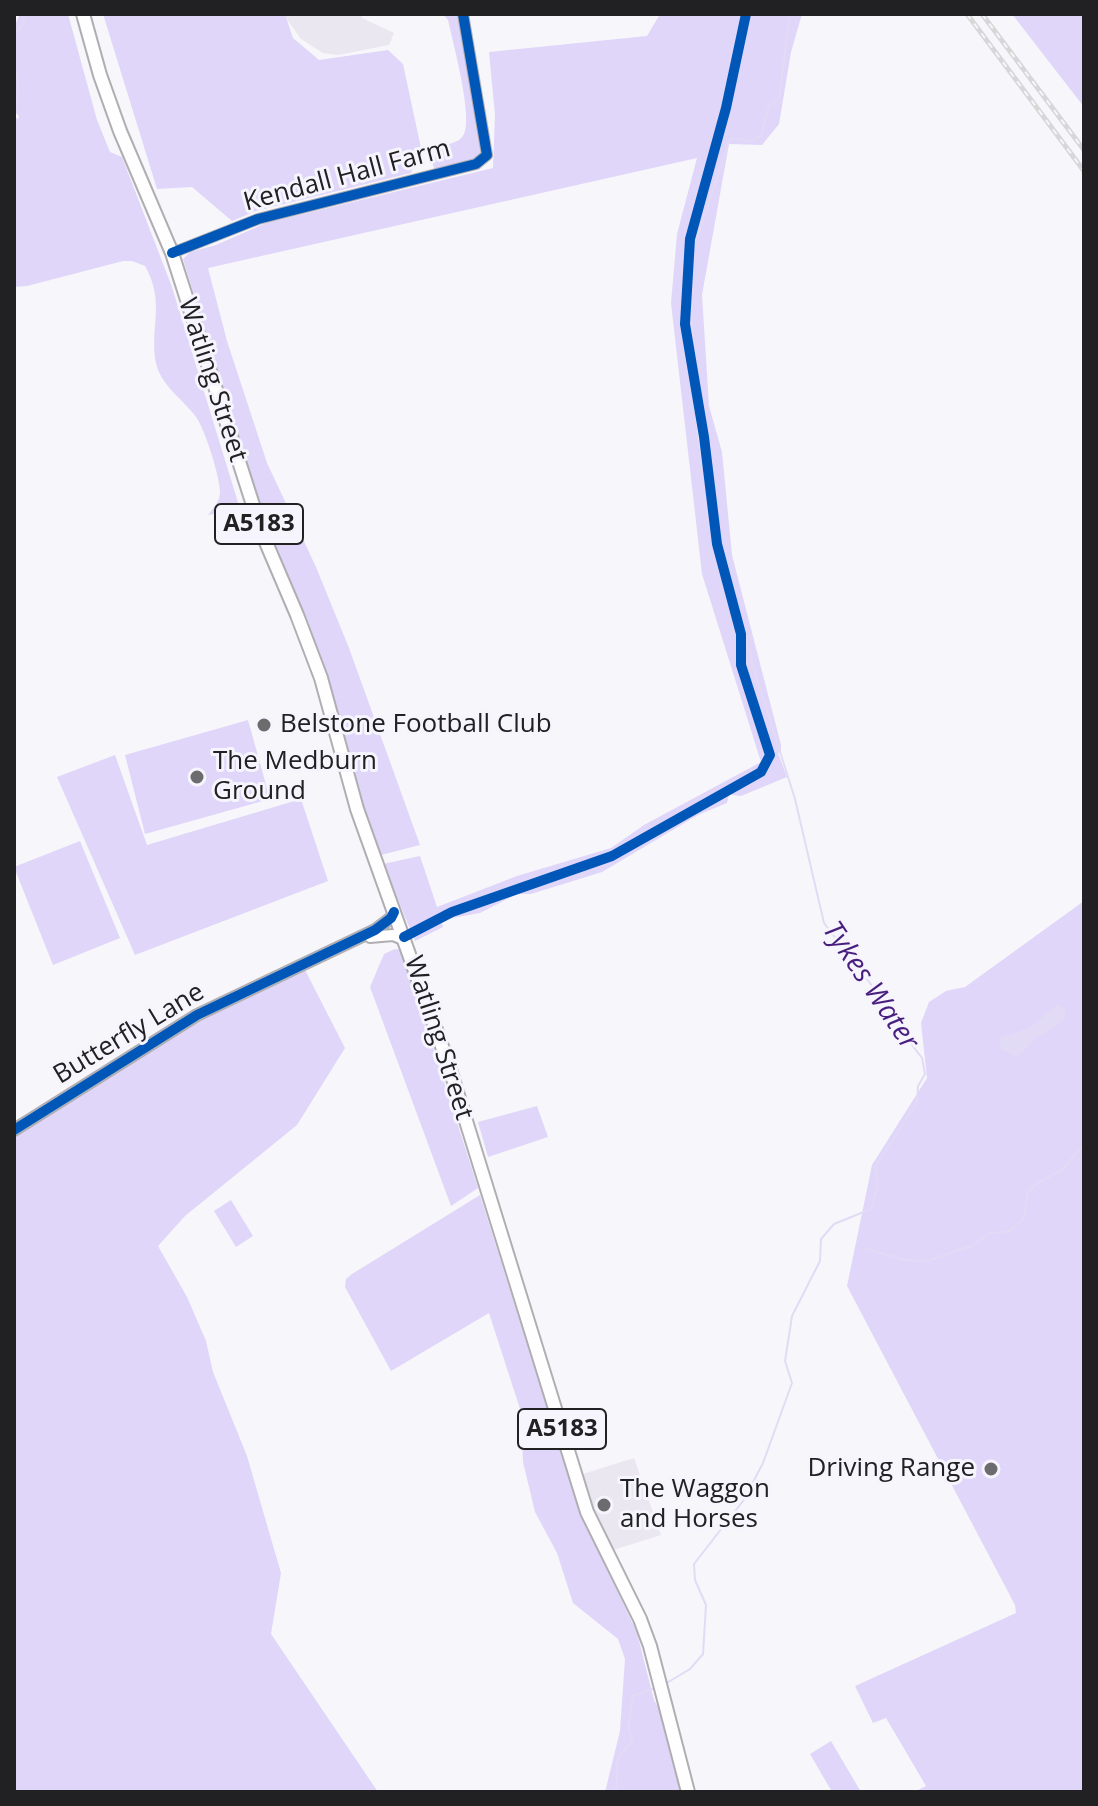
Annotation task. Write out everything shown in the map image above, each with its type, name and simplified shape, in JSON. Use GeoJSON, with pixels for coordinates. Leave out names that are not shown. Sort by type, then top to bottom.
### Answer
{"type":"FeatureCollection","features":[{"type":"Feature","properties":{"kind":"main road","name":"Watling Street"},"geometry":{"type":"LineString","coordinates":[[83,14],[120,131],[172,253],[262,533],[321,678],[357,809],[449,1066],[587,1512],[640,1619],[655,1663],[688,1792]]}},
{"type":"Feature","properties":{"kind":"street","name":"Kendall Hall Farm"},"geometry":{"type":"LineString","coordinates":[[172,253],[258,219],[476,164],[487,155],[463,14]]}},
{"type":"Feature","properties":{"kind":"street","name":"Butterfly Lane"},"geometry":{"type":"LineString","coordinates":[[14,1130],[197,1015],[356,940],[385,923],[394,912]]}},
{"type":"Feature","properties":{"kind":"street"},"geometry":{"type":"LineString","coordinates":[[385,923],[389,935]]}},
{"type":"Feature","properties":{"kind":"street","name":"Butterfly Lane"},"geometry":{"type":"LineString","coordinates":[[356,940],[389,935],[405,940]]}},
{"type":"Feature","properties":{"kind":"shaded area"},"geometry":{"type":"Polygon","coordinates":[[[20,14],[68,14],[97,120],[110,152],[122,157],[172,287],[240,509],[208,515],[220,494],[215,467],[196,417],[168,386],[156,363],[155,292],[145,266],[123,261],[14,287],[14,116],[18,119],[19,116],[14,111],[14,27],[20,14]]]}},
{"type":"Feature","properties":{"kind":"shaded area"},"geometry":{"type":"Polygon","coordinates":[[[103,14],[285,14],[293,38],[319,60],[388,50],[403,64],[421,148],[411,173],[256,211],[232,221],[192,187],[157,189],[103,14]]]}},
{"type":"Feature","properties":{"kind":"shaded area"},"geometry":{"type":"Polygon","coordinates":[[[283,14],[361,14],[362,18],[394,33],[389,45],[338,55],[323,53],[301,39],[283,14]]]}},
{"type":"Feature","properties":{"kind":"shaded area"},"geometry":{"type":"Polygon","coordinates":[[[443,14],[460,14],[481,146],[480,155],[472,161],[435,171],[432,162],[436,154],[444,146],[461,138],[466,125],[458,61],[448,20],[443,14]]]}},
{"type":"Feature","properties":{"kind":"shaded area"},"geometry":{"type":"Polygon","coordinates":[[[660,14],[802,14],[791,52],[779,124],[762,145],[729,144],[702,295],[709,406],[722,452],[732,555],[781,745],[781,752],[778,753],[787,777],[741,796],[732,795],[732,791],[768,768],[773,754],[743,665],[741,627],[719,547],[687,325],[691,239],[717,149],[712,151],[688,237],[682,324],[714,546],[738,634],[739,665],[766,748],[767,762],[756,774],[611,855],[451,911],[440,918],[529,884],[613,857],[727,793],[729,795],[727,803],[698,815],[602,872],[531,894],[517,894],[480,913],[441,920],[443,927],[415,941],[383,864],[420,856],[437,907],[517,876],[611,848],[644,825],[761,762],[702,574],[671,303],[677,234],[697,158],[208,268],[227,341],[267,463],[316,567],[349,648],[420,845],[381,855],[358,790],[329,682],[256,498],[183,259],[190,252],[216,245],[266,223],[493,168],[495,115],[489,52],[647,36],[660,14]]]}},
{"type":"Feature","properties":{"kind":"shaded area"},"geometry":{"type":"Polygon","coordinates":[[[1012,14],[1084,14],[1084,107],[1012,14]]]}},
{"type":"Feature","properties":{"kind":"shaded area","name":"The Medburn Ground"},"geometry":{"type":"Polygon","coordinates":[[[248,720],[270,799],[145,834],[125,755],[248,720]]]}},
{"type":"Feature","properties":{"kind":"shaded area"},"geometry":{"type":"Polygon","coordinates":[[[115,755],[147,845],[301,799],[328,881],[135,955],[57,777],[115,755]]]}},
{"type":"Feature","properties":{"kind":"shaded area"},"geometry":{"type":"Polygon","coordinates":[[[80,841],[120,938],[53,965],[14,867],[80,841]]]}},
{"type":"Feature","properties":{"kind":"shaded area"},"geometry":{"type":"Polygon","coordinates":[[[1084,901],[1084,1792],[914,1792],[926,1786],[886,1718],[873,1723],[855,1686],[1016,1613],[1015,1605],[847,1286],[872,1165],[927,1078],[921,1023],[929,1002],[946,991],[965,987],[1084,901]]]}},
{"type":"Feature","properties":{"kind":"shaded area"},"geometry":{"type":"Polygon","coordinates":[[[395,949],[402,950],[478,1188],[451,1206],[370,987],[384,954],[395,949]]]}},
{"type":"Feature","properties":{"kind":"shaded area"},"geometry":{"type":"Polygon","coordinates":[[[305,970],[345,1048],[297,1125],[185,1216],[158,1246],[187,1297],[206,1341],[213,1372],[247,1456],[281,1573],[271,1634],[378,1792],[14,1792],[14,1137],[201,1020],[305,970]]]}},
{"type":"Feature","properties":{"kind":"shaded area"},"geometry":{"type":"Polygon","coordinates":[[[1058,1005],[1065,1009],[1065,1018],[1036,1038],[1021,1053],[1014,1056],[999,1048],[1001,1038],[1036,1024],[1058,1005]]]}},
{"type":"Feature","properties":{"kind":"shaded area"},"geometry":{"type":"Polygon","coordinates":[[[537,1106],[548,1137],[488,1157],[478,1122],[537,1106]]]}},
{"type":"Feature","properties":{"kind":"shaded area"},"geometry":{"type":"Polygon","coordinates":[[[480,1195],[578,1506],[637,1633],[654,1700],[665,1720],[681,1792],[605,1792],[620,1731],[625,1659],[618,1639],[573,1603],[557,1553],[535,1512],[523,1462],[521,1412],[489,1313],[391,1371],[345,1287],[346,1279],[352,1274],[480,1195]]]}},
{"type":"Feature","properties":{"kind":"shaded area"},"geometry":{"type":"Polygon","coordinates":[[[231,1200],[253,1236],[236,1247],[214,1211],[231,1200]]]}},
{"type":"Feature","properties":{"kind":"shaded area"},"geometry":{"type":"Polygon","coordinates":[[[634,1458],[661,1535],[613,1550],[597,1518],[583,1474],[634,1458]]]}},
{"type":"Feature","properties":{"kind":"shaded area"},"geometry":{"type":"Polygon","coordinates":[[[831,1741],[861,1792],[832,1792],[810,1754],[831,1741]]]}},
{"type":"Feature","properties":{"kind":"waterway"},"geometry":{"type":"LineString","coordinates":[[14,34],[21,27],[26,14]]}},
{"type":"Feature","properties":{"kind":"waterway","name":"Tykes Water"},"geometry":{"type":"LineString","coordinates":[[665,1684],[690,1669],[703,1654],[706,1605],[695,1580],[694,1564],[743,1501],[763,1463],[792,1383],[785,1361],[792,1316],[820,1261],[821,1239],[834,1224],[871,1209],[878,1184],[875,1167],[917,1102],[918,1086],[925,1074],[922,1058],[909,1041],[910,1035],[894,1030],[892,1012],[824,923],[795,799],[756,676],[720,541],[703,414],[692,361],[692,254],[730,138],[751,141],[761,136],[769,106],[779,99],[790,14]]}},
{"type":"Feature","properties":{"kind":"waterway"},"geometry":{"type":"LineString","coordinates":[[14,60],[18,93],[14,111]]}},
{"type":"Feature","properties":{"kind":"waterway"},"geometry":{"type":"LineString","coordinates":[[866,1249],[905,1260],[927,1261],[971,1246],[991,1233],[1010,1231],[1024,1218],[1028,1192],[1037,1183],[1062,1170],[1084,1144]]}},
{"type":"Feature","properties":{"kind":"waterway","name":"Tykes Water"},"geometry":{"type":"LineString","coordinates":[[616,1792],[618,1757],[633,1741],[628,1728],[633,1696],[655,1688]]}},
{"type":"Feature","properties":{"kind":"railway"},"geometry":{"type":"LineString","coordinates":[[967,14],[1084,171]]}},
{"type":"Feature","properties":{"kind":"railway"},"geometry":{"type":"LineString","coordinates":[[982,14],[1084,150]]}},
{"type":"Feature","properties":{"kind":"cycle path"},"geometry":{"type":"LineString","coordinates":[[172,253],[258,219],[476,164],[487,155],[463,14]]}},
{"type":"Feature","properties":{"kind":"cycle path"},"geometry":{"type":"LineString","coordinates":[[404,937],[452,912],[612,856],[761,772],[770,755],[741,665],[741,634],[717,544],[704,437],[685,324],[690,239],[726,108],[746,14]]}},
{"type":"Feature","properties":{"kind":"cycle path"},"geometry":{"type":"LineString","coordinates":[[14,1130],[197,1015],[375,930],[394,912]]}},
{"type":"Feature","properties":{"kind":"place","name":"Belstone Football Club"},"geometry":{"type":"Point","coordinates":[264,725]}},
{"type":"Feature","properties":{"kind":"place","name":"The Medburn Ground"},"geometry":{"type":"Point","coordinates":[197,777]}},
{"type":"Feature","properties":{"kind":"place","name":"Driving Range"},"geometry":{"type":"Point","coordinates":[991,1469]}},
{"type":"Feature","properties":{"kind":"place","name":"The Waggon and Horses"},"geometry":{"type":"Point","coordinates":[604,1505]}}]}
